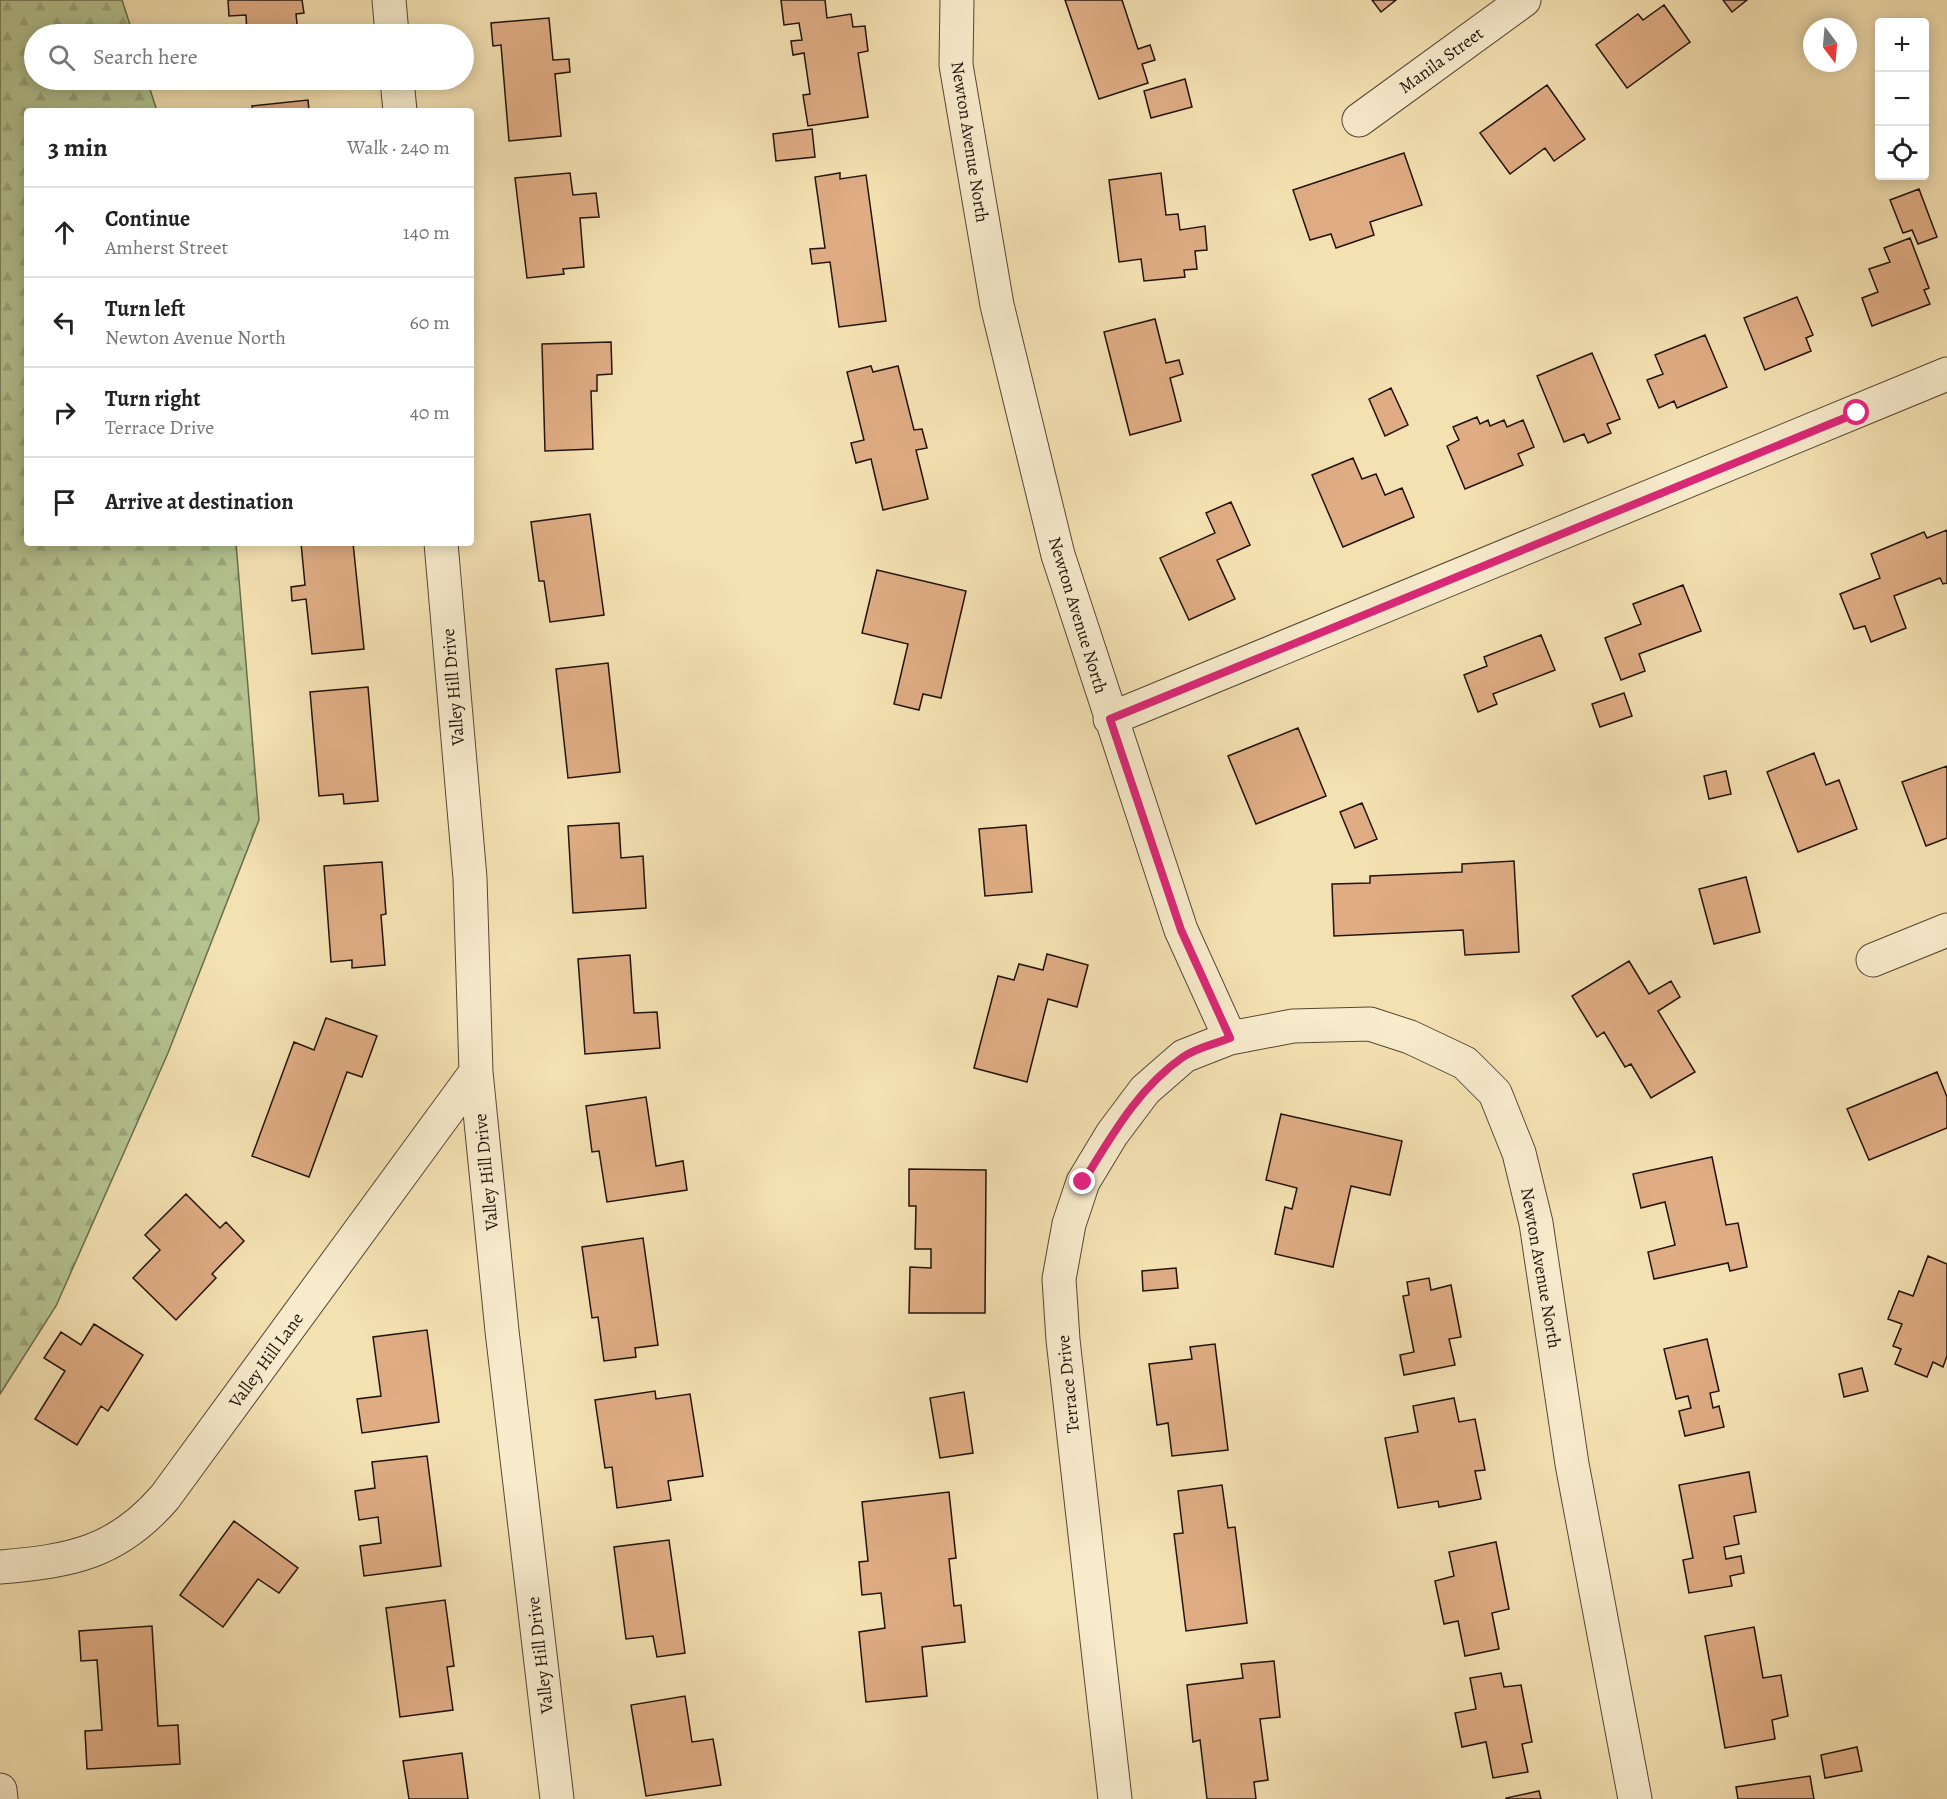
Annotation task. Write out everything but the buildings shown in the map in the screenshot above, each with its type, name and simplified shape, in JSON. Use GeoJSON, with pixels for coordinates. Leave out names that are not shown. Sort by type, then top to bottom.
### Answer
{"type":"FeatureCollection","features":[{"type":"Feature","properties":{"kind":"street"},"geometry":{"type":"LineString","coordinates":[[389,0],[391,24]]}},
{"type":"Feature","properties":{"kind":"street","name":"Newton Avenue North"},"geometry":{"type":"LineString","coordinates":[[957,0],[956,65],[997,305],[1058,555],[1181,930],[1230,1038],[1293,1026],[1370,1024],[1410,1037],[1465,1063],[1495,1093],[1519,1153],[1536,1223],[1572,1464],[1635,1799]]}},
{"type":"Feature","properties":{"kind":"street","name":"Manila Street"},"geometry":{"type":"LineString","coordinates":[[1359,120],[1524,0]]}},
{"type":"Feature","properties":{"kind":"street"},"geometry":{"type":"LineString","coordinates":[[398,90],[400,108]]}},
{"type":"Feature","properties":{"kind":"street"},"geometry":{"type":"LineString","coordinates":[[1110,719],[1947,374]]}},
{"type":"Feature","properties":{"kind":"street","name":"Valley Hill Drive"},"geometry":{"type":"LineString","coordinates":[[441,546],[470,878],[476,1072],[502,1331],[557,1799]]}},
{"type":"Feature","properties":{"kind":"street"},"geometry":{"type":"LineString","coordinates":[[1873,960],[1947,930]]}},
{"type":"Feature","properties":{"kind":"street","name":"Terrace Drive"},"geometry":{"type":"LineString","coordinates":[[1115,1799],[1063,1341],[1059,1279],[1069,1224],[1083,1182],[1112,1134],[1145,1090],[1184,1056],[1230,1038]]}},
{"type":"Feature","properties":{"kind":"street","name":"Valley Hill Lane"},"geometry":{"type":"LineString","coordinates":[[0,1567],[58,1560],[94,1551],[122,1538],[146,1520],[476,1072]]}},
{"type":"Feature","properties":{"kind":"street"},"geometry":{"type":"LineString","coordinates":[[0,1790],[1,1799]]}},
{"type":"Feature","properties":{"kind":"green space"},"geometry":{"type":"Polygon","coordinates":[[[0,0],[122,0],[130,24],[24,24],[24,90],[150,90],[156,108],[24,108],[24,546],[236,546],[259,820],[168,1053],[56,1306],[0,1394],[0,0]]]}},
{"type":"Feature","properties":{"kind":"route"},"geometry":{"type":"LineString","coordinates":[[1083,1182],[1112,1134],[1145,1090],[1184,1056],[1230,1038],[1181,930],[1110,719],[1857,413]]}}]}
